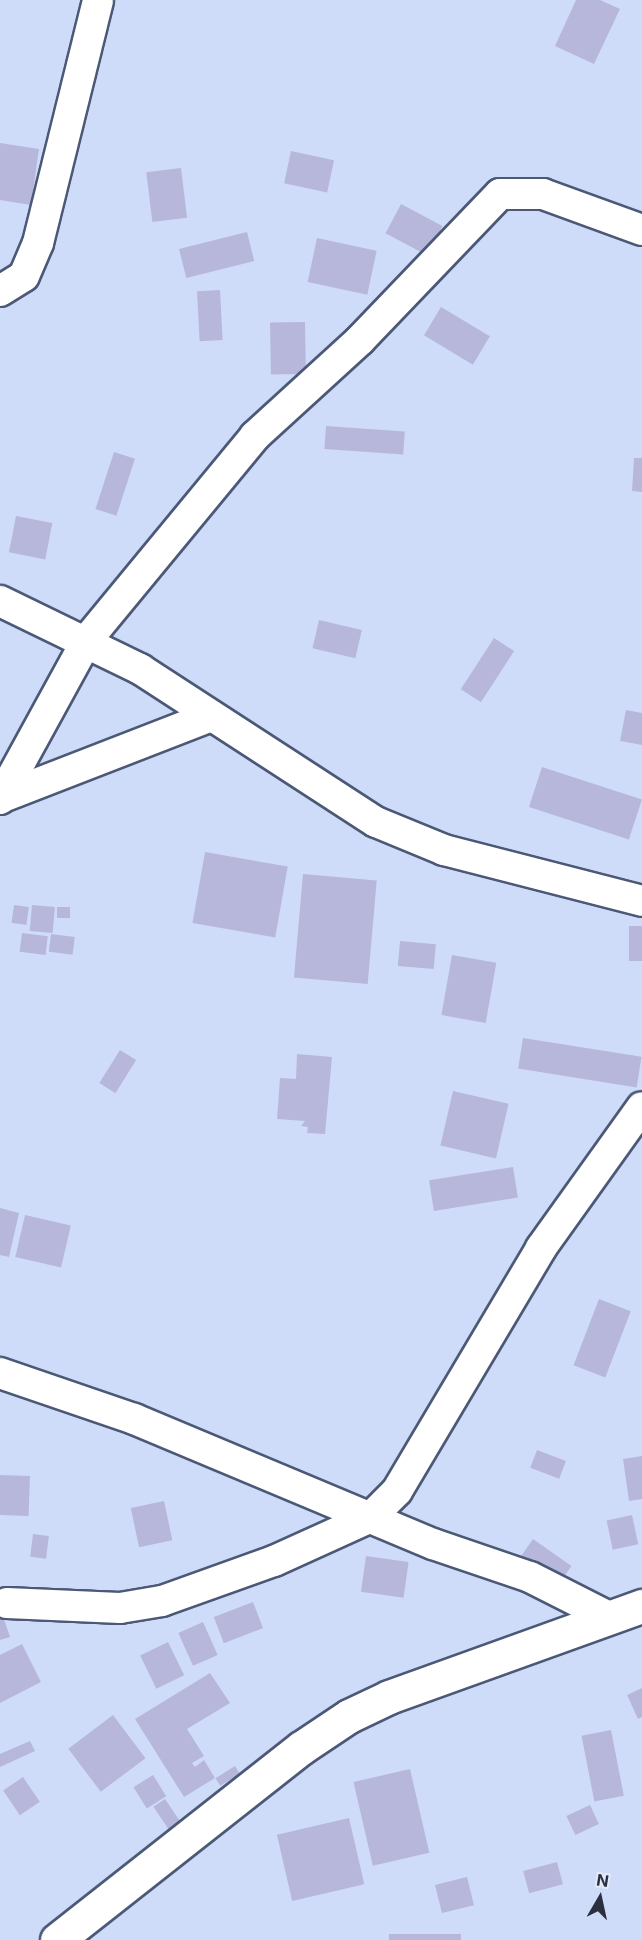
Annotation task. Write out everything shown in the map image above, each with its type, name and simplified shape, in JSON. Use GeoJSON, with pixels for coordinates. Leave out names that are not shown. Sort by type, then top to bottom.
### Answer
{"type":"FeatureCollection","features":[{"type":"Feature","properties":{"kind":"street"},"geometry":{"type":"LineString","coordinates":[[0,291],[24,276],[38,243],[98,0]]}},
{"type":"Feature","properties":{"kind":"street"},"geometry":{"type":"LineString","coordinates":[[0,798],[87,640],[255,436],[360,340],[500,194],[543,194],[642,231]]}},
{"type":"Feature","properties":{"kind":"street"},"geometry":{"type":"LineString","coordinates":[[0,601],[87,640],[212,716],[375,822],[444,850],[642,901]]}},
{"type":"Feature","properties":{"kind":"street"},"geometry":{"type":"LineString","coordinates":[[0,798],[212,716]]}},
{"type":"Feature","properties":{"kind":"street"},"geometry":{"type":"LineString","coordinates":[[7,1603],[120,1608],[162,1602],[274,1561],[371,1517],[397,1491],[541,1248],[642,1107]]}},
{"type":"Feature","properties":{"kind":"street"},"geometry":{"type":"LineString","coordinates":[[0,1373],[134,1419],[371,1517],[530,1577],[611,1618]]}},
{"type":"Feature","properties":{"kind":"street"},"geometry":{"type":"LineString","coordinates":[[57,1940],[301,1748],[349,1716],[388,1697],[642,1606]]}},
{"type":"Feature","properties":{"kind":"building"},"geometry":{"type":"Polygon","coordinates":[[[576,0],[600,0],[620,9],[594,64],[555,46],[576,0]]]}},
{"type":"Feature","properties":{"kind":"building"},"geometry":{"type":"Polygon","coordinates":[[[0,143],[39,149],[31,205],[0,200],[0,143]]]}},
{"type":"Feature","properties":{"kind":"building"},"geometry":{"type":"Polygon","coordinates":[[[291,151],[334,160],[327,192],[284,183],[291,151]]]}},
{"type":"Feature","properties":{"kind":"building"},"geometry":{"type":"Polygon","coordinates":[[[181,168],[187,218],[152,222],[146,172],[181,168]]]}},
{"type":"Feature","properties":{"kind":"building"},"geometry":{"type":"Polygon","coordinates":[[[401,204],[442,226],[427,255],[386,233],[401,204]]]}},
{"type":"Feature","properties":{"kind":"building"},"geometry":{"type":"Polygon","coordinates":[[[247,232],[254,261],[186,278],[179,249],[247,232]]]}},
{"type":"Feature","properties":{"kind":"building"},"geometry":{"type":"Polygon","coordinates":[[[317,238],[377,251],[367,295],[308,282],[317,238]]]}},
{"type":"Feature","properties":{"kind":"building"},"geometry":{"type":"Polygon","coordinates":[[[220,290],[223,340],[200,341],[197,291],[220,290]]]}},
{"type":"Feature","properties":{"kind":"building"},"geometry":{"type":"Polygon","coordinates":[[[441,307],[490,336],[473,365],[424,335],[441,307]]]}},
{"type":"Feature","properties":{"kind":"building"},"geometry":{"type":"Polygon","coordinates":[[[305,322],[306,374],[271,375],[270,323],[305,322]]]}},
{"type":"Feature","properties":{"kind":"building"},"geometry":{"type":"Polygon","coordinates":[[[326,426],[405,432],[403,454],[324,449],[326,426]]]}},
{"type":"Feature","properties":{"kind":"building"},"geometry":{"type":"Polygon","coordinates":[[[114,452],[135,459],[116,516],[95,509],[114,452]]]}},
{"type":"Feature","properties":{"kind":"building"},"geometry":{"type":"Polygon","coordinates":[[[634,458],[642,458],[642,492],[632,491],[634,458]]]}},
{"type":"Feature","properties":{"kind":"building"},"geometry":{"type":"Polygon","coordinates":[[[16,516],[52,523],[45,559],[9,552],[16,516]]]}},
{"type":"Feature","properties":{"kind":"building"},"geometry":{"type":"Polygon","coordinates":[[[319,620],[362,630],[355,658],[312,648],[319,620]]]}},
{"type":"Feature","properties":{"kind":"building"},"geometry":{"type":"Polygon","coordinates":[[[494,638],[514,651],[481,702],[461,689],[494,638]]]}},
{"type":"Feature","properties":{"kind":"building"},"geometry":{"type":"Polygon","coordinates":[[[626,710],[642,713],[642,745],[620,741],[626,710]]]}},
{"type":"Feature","properties":{"kind":"building"},"geometry":{"type":"Polygon","coordinates":[[[542,767],[642,799],[629,839],[529,807],[542,767]]]}},
{"type":"Feature","properties":{"kind":"building"},"geometry":{"type":"Polygon","coordinates":[[[205,852],[288,867],[275,937],[192,923],[205,852]]]}},
{"type":"Feature","properties":{"kind":"building"},"geometry":{"type":"Polygon","coordinates":[[[303,874],[377,880],[368,984],[294,978],[303,874]]]}},
{"type":"Feature","properties":{"kind":"building"},"geometry":{"type":"Polygon","coordinates":[[[14,905],[29,907],[26,925],[11,923],[14,905]]]}},
{"type":"Feature","properties":{"kind":"building"},"geometry":{"type":"Polygon","coordinates":[[[32,905],[55,907],[53,933],[30,931],[32,905]]]}},
{"type":"Feature","properties":{"kind":"building"},"geometry":{"type":"Polygon","coordinates":[[[57,907],[70,907],[70,918],[57,918],[57,907]]]}},
{"type":"Feature","properties":{"kind":"building"},"geometry":{"type":"Polygon","coordinates":[[[629,926],[642,926],[642,961],[629,961],[629,926]]]}},
{"type":"Feature","properties":{"kind":"building"},"geometry":{"type":"Polygon","coordinates":[[[22,933],[48,936],[45,955],[20,952],[22,933]]]}},
{"type":"Feature","properties":{"kind":"building"},"geometry":{"type":"Polygon","coordinates":[[[51,934],[75,937],[73,955],[49,952],[51,934]]]}},
{"type":"Feature","properties":{"kind":"building"},"geometry":{"type":"Polygon","coordinates":[[[400,941],[436,944],[434,969],[398,966],[400,941]]]}},
{"type":"Feature","properties":{"kind":"building"},"geometry":{"type":"Polygon","coordinates":[[[452,955],[496,963],[486,1023],[441,1015],[452,955]]]}},
{"type":"Feature","properties":{"kind":"building"},"geometry":{"type":"Polygon","coordinates":[[[523,1038],[642,1057],[637,1087],[518,1069],[523,1038]]]}},
{"type":"Feature","properties":{"kind":"building"},"geometry":{"type":"Polygon","coordinates":[[[120,1050],[136,1060],[115,1093],[99,1083],[120,1050]]]}},
{"type":"Feature","properties":{"kind":"building"},"geometry":{"type":"Polygon","coordinates":[[[297,1054],[332,1057],[325,1134],[307,1133],[308,1127],[301,1126],[305,1121],[277,1119],[280,1078],[296,1079],[297,1054]]]}},
{"type":"Feature","properties":{"kind":"building"},"geometry":{"type":"Polygon","coordinates":[[[453,1091],[509,1104],[496,1158],[440,1146],[453,1091]]]}},
{"type":"Feature","properties":{"kind":"building"},"geometry":{"type":"Polygon","coordinates":[[[513,1167],[518,1198],[434,1211],[429,1180],[513,1167]]]}},
{"type":"Feature","properties":{"kind":"building"},"geometry":{"type":"Polygon","coordinates":[[[0,1208],[19,1213],[9,1257],[0,1255],[0,1208]]]}},
{"type":"Feature","properties":{"kind":"building"},"geometry":{"type":"Polygon","coordinates":[[[25,1215],[71,1226],[61,1267],[15,1257],[25,1215]]]}},
{"type":"Feature","properties":{"kind":"building"},"geometry":{"type":"Polygon","coordinates":[[[599,1299],[631,1311],[605,1377],[574,1365],[599,1299]]]}},
{"type":"Feature","properties":{"kind":"building"},"geometry":{"type":"Polygon","coordinates":[[[537,1450],[566,1461],[559,1479],[530,1468],[537,1450]]]}},
{"type":"Feature","properties":{"kind":"building"},"geometry":{"type":"Polygon","coordinates":[[[642,1456],[642,1499],[629,1501],[623,1459],[642,1456]]]}},
{"type":"Feature","properties":{"kind":"building"},"geometry":{"type":"Polygon","coordinates":[[[0,1475],[30,1476],[29,1516],[0,1515],[0,1475]]]}},
{"type":"Feature","properties":{"kind":"building"},"geometry":{"type":"Polygon","coordinates":[[[164,1501],[172,1540],[139,1547],[131,1508],[164,1501]]]}},
{"type":"Feature","properties":{"kind":"building"},"geometry":{"type":"Polygon","coordinates":[[[632,1515],[638,1544],[613,1550],[607,1520],[632,1515]]]}},
{"type":"Feature","properties":{"kind":"building"},"geometry":{"type":"Polygon","coordinates":[[[33,1534],[49,1536],[46,1559],[30,1557],[33,1534]]]}},
{"type":"Feature","properties":{"kind":"building"},"geometry":{"type":"Polygon","coordinates":[[[533,1539],[572,1566],[559,1583],[521,1556],[533,1539]]]}},
{"type":"Feature","properties":{"kind":"building"},"geometry":{"type":"Polygon","coordinates":[[[366,1556],[409,1562],[404,1598],[361,1592],[366,1556]]]}},
{"type":"Feature","properties":{"kind":"building"},"geometry":{"type":"Polygon","coordinates":[[[253,1602],[263,1628],[224,1643],[214,1617],[253,1602]]]}},
{"type":"Feature","properties":{"kind":"building"},"geometry":{"type":"Polygon","coordinates":[[[3,1616],[10,1637],[0,1640],[0,1617],[3,1616]]]}},
{"type":"Feature","properties":{"kind":"building"},"geometry":{"type":"Polygon","coordinates":[[[203,1622],[218,1655],[193,1666],[178,1633],[203,1622]]]}},
{"type":"Feature","properties":{"kind":"building"},"geometry":{"type":"Polygon","coordinates":[[[168,1642],[184,1675],[156,1689],[140,1656],[168,1642]]]}},
{"type":"Feature","properties":{"kind":"building"},"geometry":{"type":"Polygon","coordinates":[[[22,1644],[41,1682],[0,1703],[0,1655],[22,1644]]]}},
{"type":"Feature","properties":{"kind":"building"},"geometry":{"type":"Polygon","coordinates":[[[210,1673],[230,1703],[187,1729],[204,1756],[192,1763],[195,1767],[204,1760],[215,1778],[184,1797],[135,1719],[210,1673]]]}},
{"type":"Feature","properties":{"kind":"building"},"geometry":{"type":"Polygon","coordinates":[[[642,1688],[642,1717],[638,1719],[627,1695],[642,1688]]]}},
{"type":"Feature","properties":{"kind":"building"},"geometry":{"type":"Polygon","coordinates":[[[113,1715],[145,1758],[101,1792],[68,1749],[113,1715]]]}},
{"type":"Feature","properties":{"kind":"building"},"geometry":{"type":"Polygon","coordinates":[[[611,1730],[624,1796],[594,1801],[582,1736],[611,1730]]]}},
{"type":"Feature","properties":{"kind":"building"},"geometry":{"type":"Polygon","coordinates":[[[30,1741],[35,1751],[0,1767],[0,1754],[30,1741]]]}},
{"type":"Feature","properties":{"kind":"building"},"geometry":{"type":"Polygon","coordinates":[[[235,1766],[240,1774],[220,1786],[215,1778],[235,1766]]]}},
{"type":"Feature","properties":{"kind":"building"},"geometry":{"type":"Polygon","coordinates":[[[410,1769],[429,1853],[373,1866],[353,1782],[410,1769]]]}},
{"type":"Feature","properties":{"kind":"building"},"geometry":{"type":"Polygon","coordinates":[[[153,1775],[166,1796],[147,1808],[133,1787],[153,1775]]]}},
{"type":"Feature","properties":{"kind":"building"},"geometry":{"type":"Polygon","coordinates":[[[23,1777],[40,1802],[20,1815],[3,1790],[23,1777]]]}},
{"type":"Feature","properties":{"kind":"building"},"geometry":{"type":"Polygon","coordinates":[[[165,1799],[181,1823],[170,1831],[153,1807],[165,1799]]]}},
{"type":"Feature","properties":{"kind":"building"},"geometry":{"type":"Polygon","coordinates":[[[590,1805],[599,1824],[575,1835],[566,1816],[590,1805]]]}},
{"type":"Feature","properties":{"kind":"building"},"geometry":{"type":"Polygon","coordinates":[[[349,1818],[364,1884],[292,1901],[277,1835],[349,1818]]]}},
{"type":"Feature","properties":{"kind":"building"},"geometry":{"type":"Polygon","coordinates":[[[557,1862],[563,1884],[529,1893],[523,1871],[557,1862]]]}},
{"type":"Feature","properties":{"kind":"building"},"geometry":{"type":"Polygon","coordinates":[[[467,1877],[474,1905],[442,1913],[435,1885],[467,1877]]]}},
{"type":"Feature","properties":{"kind":"building"},"geometry":{"type":"Polygon","coordinates":[[[389,1934],[461,1934],[461,1940],[389,1940],[389,1934]]]}}]}
